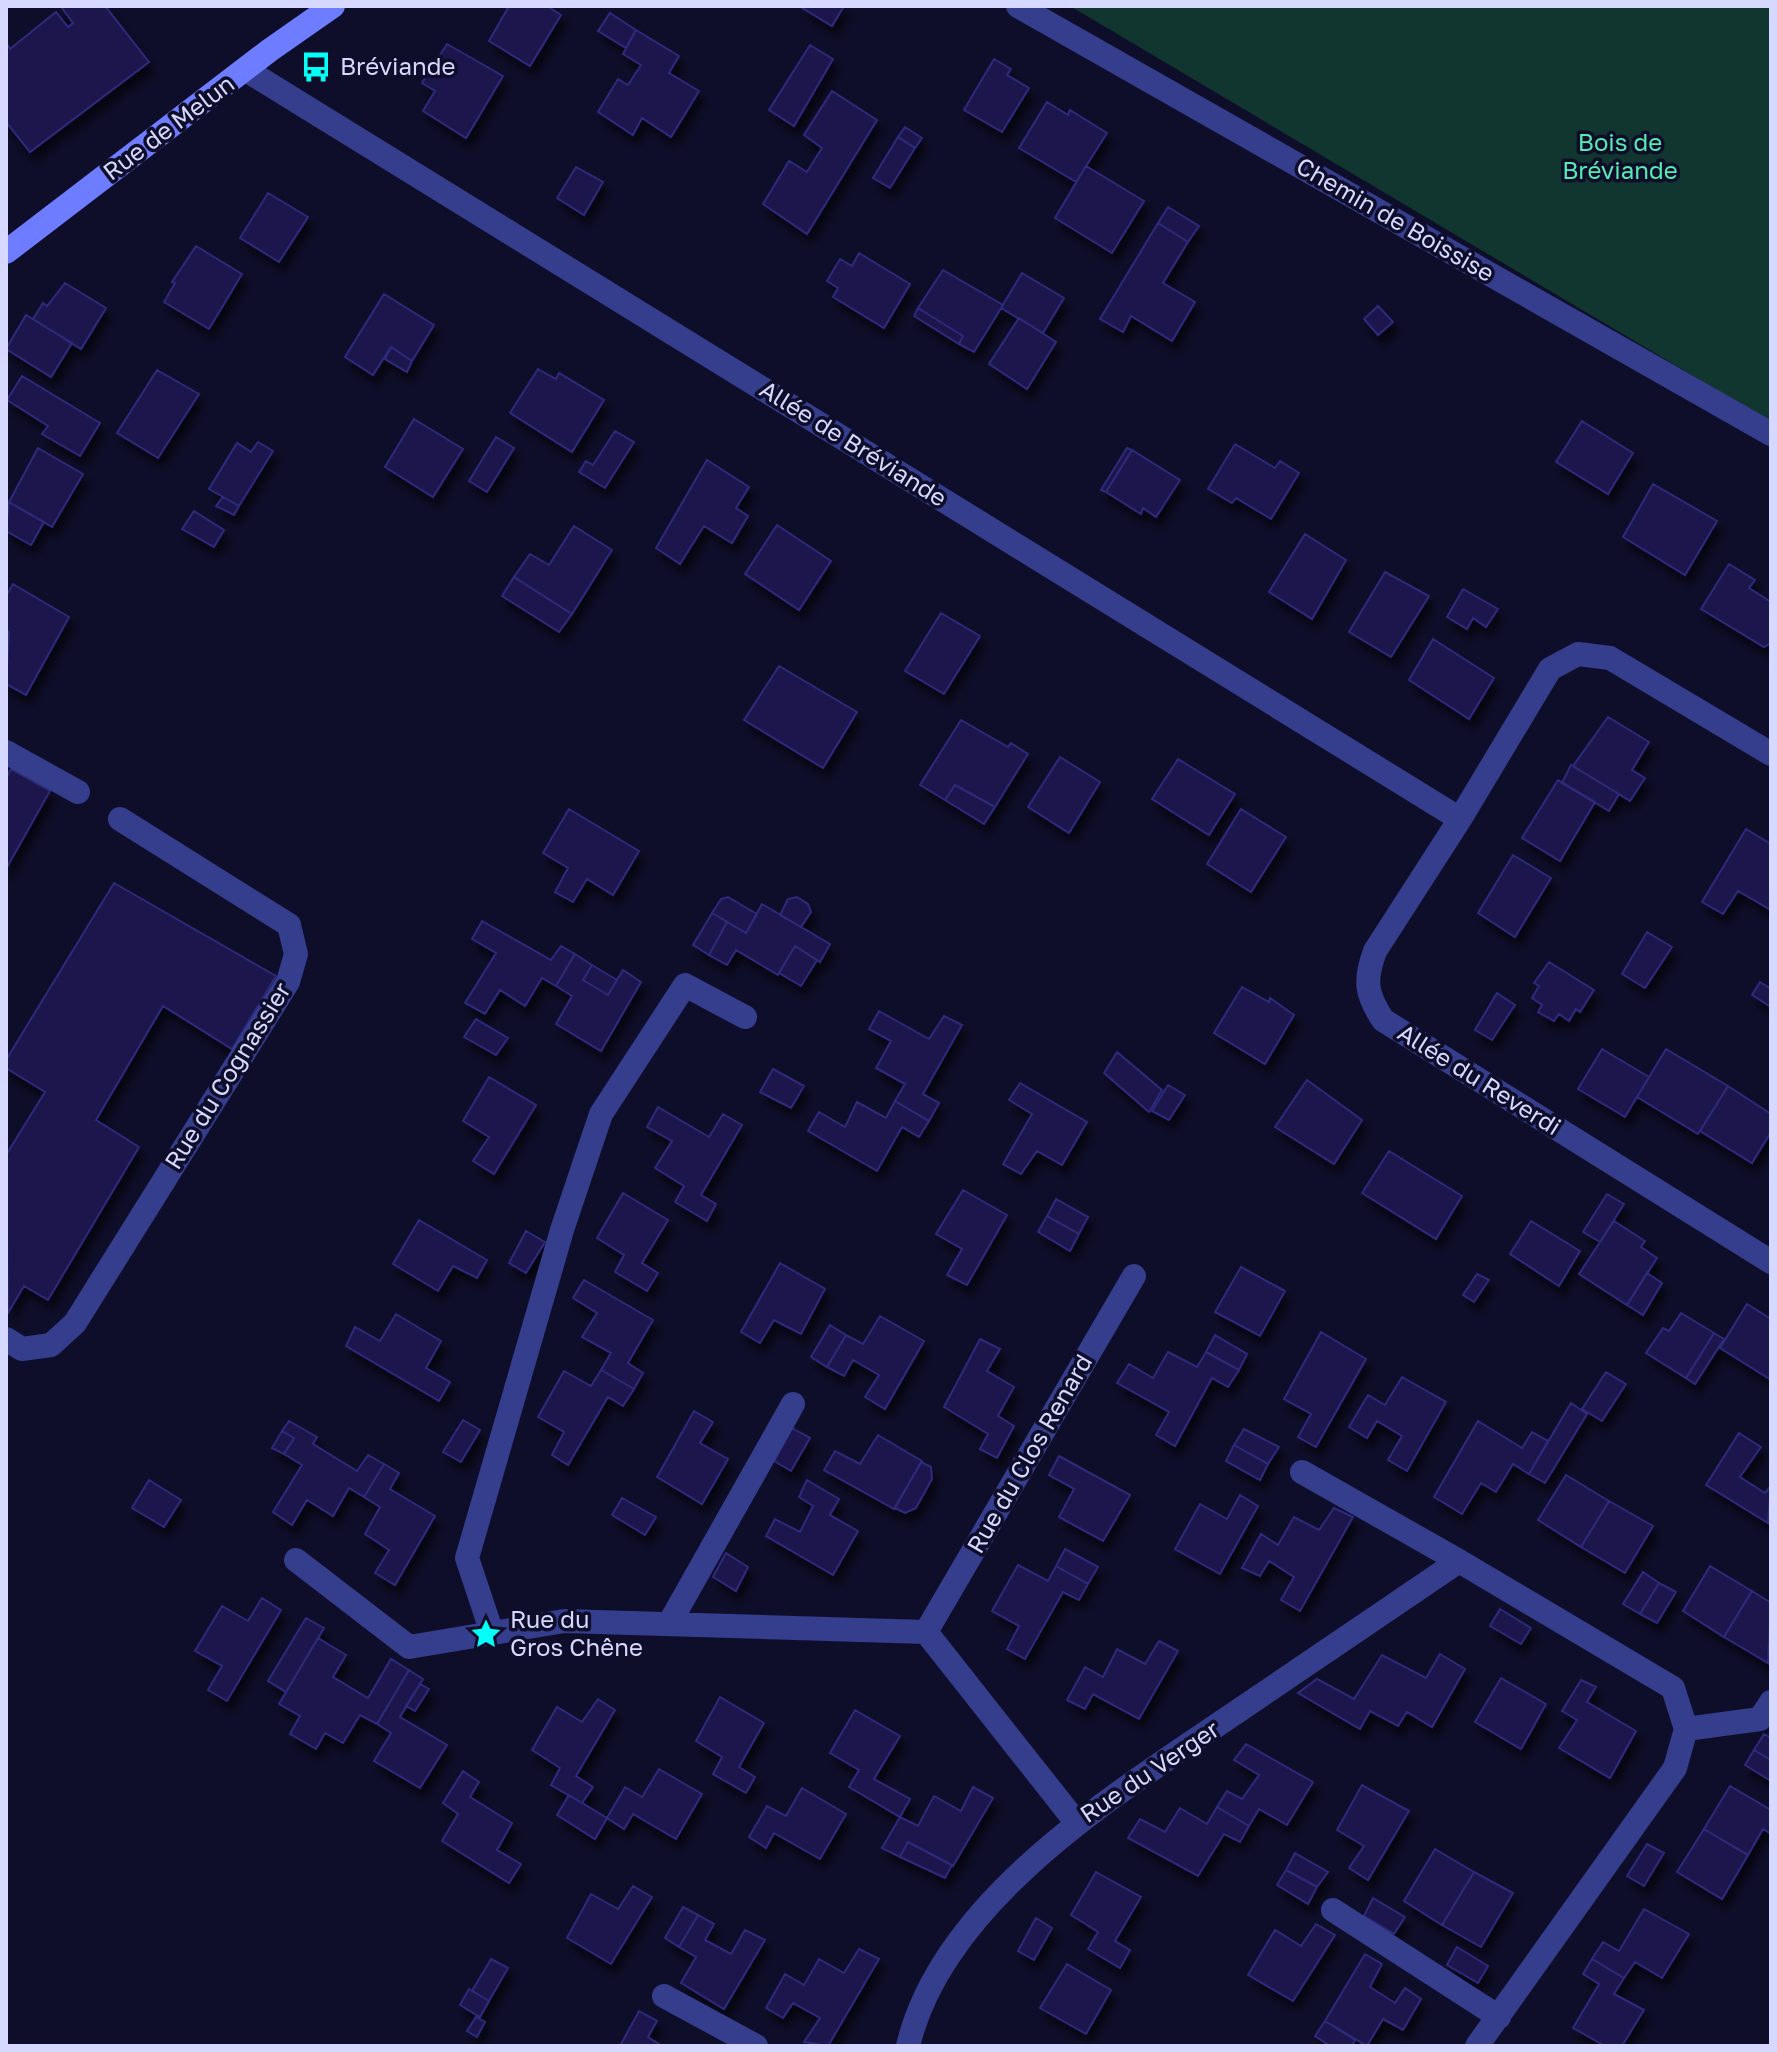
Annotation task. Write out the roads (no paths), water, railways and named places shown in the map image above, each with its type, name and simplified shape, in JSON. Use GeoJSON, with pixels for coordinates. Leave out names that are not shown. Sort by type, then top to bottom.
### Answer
{"type":"FeatureCollection","features":[{"type":"Feature","properties":{"kind":"street","name":"Rue de Melun"},"geometry":{"type":"LineString","coordinates":[[6,252],[333,6]]}},
{"type":"Feature","properties":{"kind":"street","name":"Chemin de Boissise"},"geometry":{"type":"LineString","coordinates":[[1018,6],[1771,434]]}},
{"type":"Feature","properties":{"kind":"street","name":"Allée de Bréviande"},"geometry":{"type":"LineString","coordinates":[[246,70],[1460,819]]}},
{"type":"Feature","properties":{"kind":"street","name":"Allée du Reverdi"},"geometry":{"type":"LineString","coordinates":[[1771,754],[1610,658],[1578,654],[1550,669],[1460,819],[1375,951],[1369,969],[1368,997],[1383,1020],[1771,1262]]}},
{"type":"Feature","properties":{"kind":"street"},"geometry":{"type":"LineString","coordinates":[[6,752],[78,792]]}},
{"type":"Feature","properties":{"kind":"street","name":"Rue du Cognassier"},"geometry":{"type":"LineString","coordinates":[[6,1339],[22,1349],[51,1345],[75,1323],[288,982],[296,954],[289,925],[120,819]]}},
{"type":"Feature","properties":{"kind":"street"},"geometry":{"type":"LineString","coordinates":[[492,1633],[467,1558],[562,1230],[601,1114],[685,985],[745,1017]]}},
{"type":"Feature","properties":{"kind":"street","name":"Rue du Clos Renard"},"geometry":{"type":"LineString","coordinates":[[926,1632],[1134,1276]]}},
{"type":"Feature","properties":{"kind":"street"},"geometry":{"type":"LineString","coordinates":[[669,1624],[793,1404]]}},
{"type":"Feature","properties":{"kind":"street"},"geometry":{"type":"LineString","coordinates":[[1302,1472],[1673,1688],[1686,1729],[1675,1768],[1477,2046]]}},
{"type":"Feature","properties":{"kind":"street"},"geometry":{"type":"LineString","coordinates":[[296,1560],[409,1647],[564,1621],[926,1632],[1076,1822]]}},
{"type":"Feature","properties":{"kind":"street","name":"Rue du Verger"},"geometry":{"type":"LineString","coordinates":[[908,2046],[938,1972],[977,1919],[1076,1822],[1459,1561]]}},
{"type":"Feature","properties":{"kind":"street"},"geometry":{"type":"LineString","coordinates":[[1686,1729],[1760,1719],[1771,1702]]}},
{"type":"Feature","properties":{"kind":"street"},"geometry":{"type":"LineString","coordinates":[[1333,1910],[1499,2017]]}},
{"type":"Feature","properties":{"kind":"street"},"geometry":{"type":"LineString","coordinates":[[664,1996],[756,2046]]}},
{"type":"Feature","properties":{"kind":"place","name":"Bréviande"},"geometry":{"type":"Point","coordinates":[316,67]}},
{"type":"Feature","properties":{"kind":"place","name":"Rue du Gros Chêne"},"geometry":{"type":"Point","coordinates":[486,1634]}},
{"type":"Feature","properties":{"kind":"park label","name":"Bois de Bréviande"},"geometry":{"type":"Point","coordinates":[1620,157]}}]}
